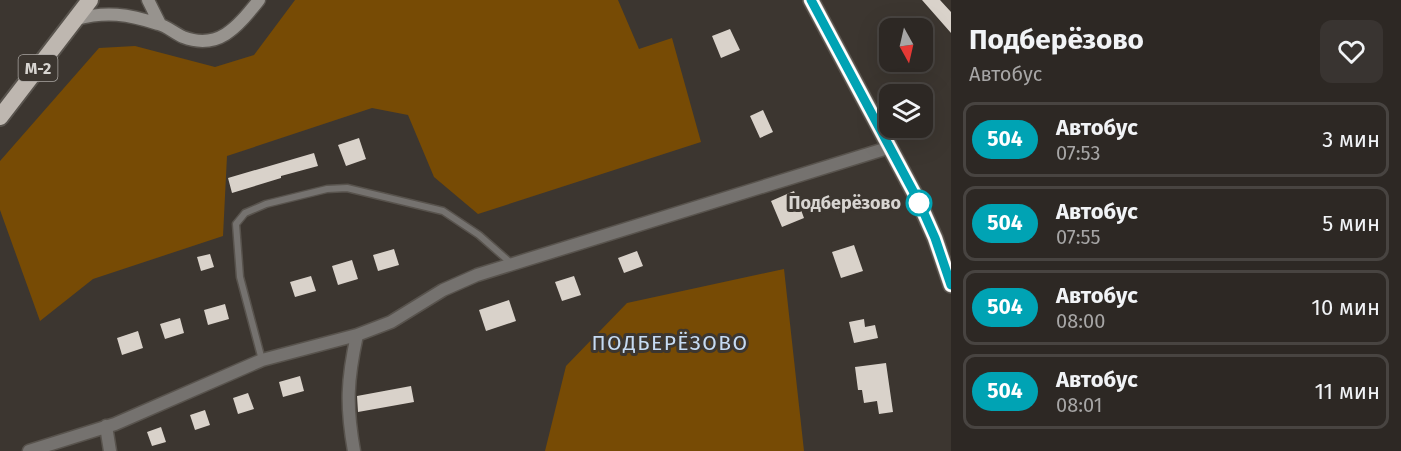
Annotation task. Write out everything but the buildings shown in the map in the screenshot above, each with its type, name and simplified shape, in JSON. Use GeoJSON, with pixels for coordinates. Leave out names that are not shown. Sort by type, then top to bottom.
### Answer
{"type":"FeatureCollection","features":[{"type":"Feature","properties":{"kind":"highway","name":"М-2"},"geometry":{"type":"LineString","coordinates":[[0,117],[90,0]]}},
{"type":"Feature","properties":{"kind":"main road"},"geometry":{"type":"LineString","coordinates":[[148,0],[160,24]]}},
{"type":"Feature","properties":{"kind":"main road"},"geometry":{"type":"LineString","coordinates":[[76,18],[97,13],[114,13],[160,24],[180,36],[195,41],[210,42],[228,34],[258,0]]}},
{"type":"Feature","properties":{"kind":"main road"},"geometry":{"type":"LineString","coordinates":[[811,0],[891,147],[927,220],[951,285]]}},
{"type":"Feature","properties":{"kind":"street"},"geometry":{"type":"LineString","coordinates":[[29,451],[106,426],[261,360],[357,335],[392,322],[452,286],[477,275],[891,147]]}},
{"type":"Feature","properties":{"kind":"street"},"geometry":{"type":"LineString","coordinates":[[354,451],[347,400],[349,373],[357,335]]}},
{"type":"Feature","properties":{"kind":"street"},"geometry":{"type":"LineString","coordinates":[[106,426],[110,451]]}},
{"type":"Feature","properties":{"kind":"lane"},"geometry":{"type":"LineString","coordinates":[[261,360],[240,278],[236,224],[245,213],[266,204],[327,189],[347,188],[443,212],[479,235],[512,264]]}},
{"type":"Feature","properties":{"kind":"shaded area"},"geometry":{"type":"Polygon","coordinates":[[[295,0],[618,0],[639,49],[672,38],[701,142],[478,214],[434,177],[408,115],[372,108],[227,156],[223,236],[93,279],[40,321],[0,210],[0,161],[99,48],[135,46],[215,67],[254,55],[295,0]]]}},
{"type":"Feature","properties":{"kind":"shaded area"},"geometry":{"type":"Polygon","coordinates":[[[784,269],[804,451],[545,451],[566,366],[627,303],[784,269]]]}},
{"type":"Feature","properties":{"kind":"bus line","name":"504"},"geometry":{"type":"LineString","coordinates":[[811,0],[919,202],[935,238],[951,285]]}},
{"type":"Feature","properties":{"kind":"place","name":"Подберёзово"},"geometry":{"type":"Point","coordinates":[919,203]}},
{"type":"Feature","properties":{"kind":"district","name":"ПОДБЕРЁЗОВО"},"geometry":{"type":"Point","coordinates":[670,343]}}]}
